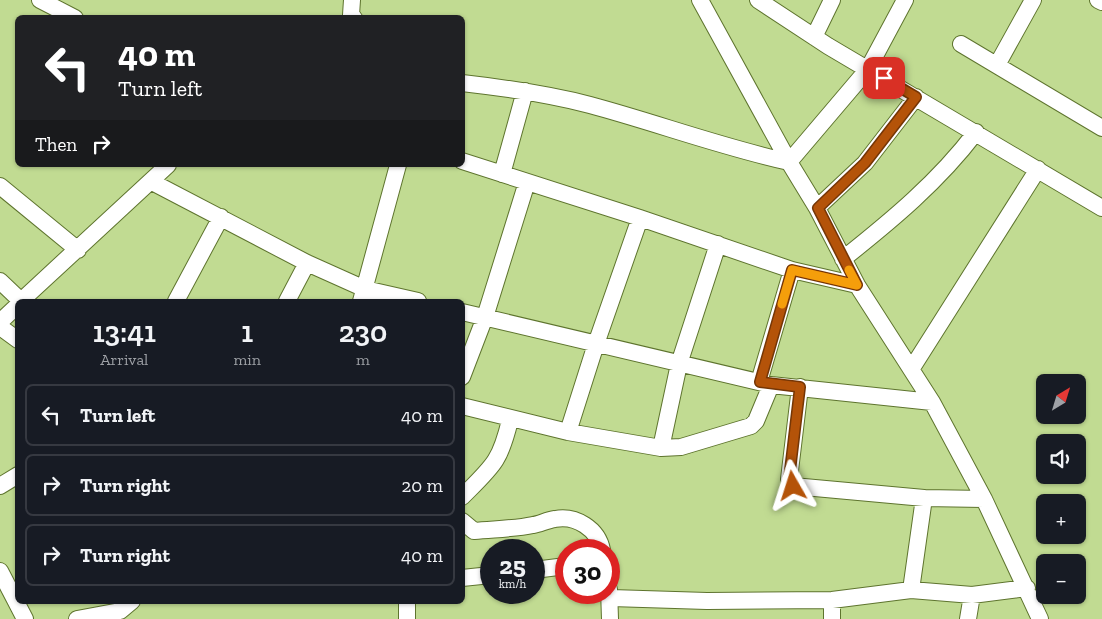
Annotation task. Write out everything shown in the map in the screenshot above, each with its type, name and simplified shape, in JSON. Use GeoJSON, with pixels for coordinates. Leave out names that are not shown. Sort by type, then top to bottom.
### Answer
{"type":"FeatureCollection","features":[{"type":"Feature","properties":{"kind":"street"},"geometry":{"type":"LineString","coordinates":[[40,0],[69,15]]}},
{"type":"Feature","properties":{"kind":"street"},"geometry":{"type":"LineString","coordinates":[[700,0],[788,162],[818,208],[857,285],[912,368],[932,402],[984,499],[1040,619]]}},
{"type":"Feature","properties":{"kind":"street"},"geometry":{"type":"LineString","coordinates":[[758,0],[814,37],[1102,208]]}},
{"type":"Feature","properties":{"kind":"street"},"geometry":{"type":"LineString","coordinates":[[814,37],[832,0]]}},
{"type":"Feature","properties":{"kind":"street"},"geometry":{"type":"LineString","coordinates":[[788,162],[868,69],[905,0]]}},
{"type":"Feature","properties":{"kind":"street"},"geometry":{"type":"LineString","coordinates":[[997,66],[1033,0]]}},
{"type":"Feature","properties":{"kind":"street"},"geometry":{"type":"LineString","coordinates":[[1098,0],[1102,2]]}},
{"type":"Feature","properties":{"kind":"street"},"geometry":{"type":"LineString","coordinates":[[961,44],[1102,128]]}},
{"type":"Feature","properties":{"kind":"street"},"geometry":{"type":"LineString","coordinates":[[465,83],[525,91],[591,105],[734,150],[788,162]]}},
{"type":"Feature","properties":{"kind":"street"},"geometry":{"type":"LineString","coordinates":[[502,174],[525,91]]}},
{"type":"Feature","properties":{"kind":"street"},"geometry":{"type":"LineString","coordinates":[[818,208],[865,163],[916,97]]}},
{"type":"Feature","properties":{"kind":"street"},"geometry":{"type":"LineString","coordinates":[[843,259],[925,190],[957,157],[976,132]]}},
{"type":"Feature","properties":{"kind":"street"},"geometry":{"type":"LineString","coordinates":[[465,162],[640,218],[792,270],[857,285]]}},
{"type":"Feature","properties":{"kind":"street"},"geometry":{"type":"LineString","coordinates":[[23,299],[166,167]]}},
{"type":"Feature","properties":{"kind":"street"},"geometry":{"type":"LineString","coordinates":[[363,295],[397,167]]}},
{"type":"Feature","properties":{"kind":"street"},"geometry":{"type":"LineString","coordinates":[[912,368],[1038,169]]}},
{"type":"Feature","properties":{"kind":"street"},"geometry":{"type":"LineString","coordinates":[[152,182],[308,263],[363,295],[400,299]]}},
{"type":"Feature","properties":{"kind":"street"},"geometry":{"type":"LineString","coordinates":[[465,370],[486,317],[528,182]]}},
{"type":"Feature","properties":{"kind":"street"},"geometry":{"type":"LineString","coordinates":[[0,186],[78,250]]}},
{"type":"Feature","properties":{"kind":"street"},"geometry":{"type":"LineString","coordinates":[[177,299],[221,218]]}},
{"type":"Feature","properties":{"kind":"street"},"geometry":{"type":"LineString","coordinates":[[568,432],[596,344],[640,218]]}},
{"type":"Feature","properties":{"kind":"street"},"geometry":{"type":"LineString","coordinates":[[661,448],[679,364],[718,244]]}},
{"type":"Feature","properties":{"kind":"street"},"geometry":{"type":"LineString","coordinates":[[288,299],[308,263]]}},
{"type":"Feature","properties":{"kind":"street"},"geometry":{"type":"LineString","coordinates":[[465,407],[510,420],[661,448],[681,447],[751,426],[756,421],[792,270]]}},
{"type":"Feature","properties":{"kind":"street"},"geometry":{"type":"LineString","coordinates":[[0,281],[19,299]]}},
{"type":"Feature","properties":{"kind":"street"},"geometry":{"type":"LineString","coordinates":[[0,322],[15,308]]}},
{"type":"Feature","properties":{"kind":"street"},"geometry":{"type":"LineString","coordinates":[[465,313],[765,383],[932,402]]}},
{"type":"Feature","properties":{"kind":"street"},"geometry":{"type":"LineString","coordinates":[[0,327],[15,338]]}},
{"type":"Feature","properties":{"kind":"street"},"geometry":{"type":"LineString","coordinates":[[800,387],[789,479],[793,486],[924,498],[984,499]]}},
{"type":"Feature","properties":{"kind":"street"},"geometry":{"type":"LineString","coordinates":[[465,493],[493,466],[500,455],[510,420]]}},
{"type":"Feature","properties":{"kind":"street"},"geometry":{"type":"LineString","coordinates":[[0,486],[15,477]]}},
{"type":"Feature","properties":{"kind":"street"},"geometry":{"type":"LineString","coordinates":[[911,590],[924,498]]}},
{"type":"Feature","properties":{"kind":"street"},"geometry":{"type":"LineString","coordinates":[[465,524],[474,531],[533,525],[567,518],[578,521],[592,530],[599,539]]}},
{"type":"Feature","properties":{"kind":"street"},"geometry":{"type":"LineString","coordinates":[[0,571],[15,600]]}},
{"type":"Feature","properties":{"kind":"street"},"geometry":{"type":"LineString","coordinates":[[465,578],[480,576]]}},
{"type":"Feature","properties":{"kind":"street"},"geometry":{"type":"LineString","coordinates":[[620,593],[708,601],[832,600],[911,590],[972,595],[1027,588]]}},
{"type":"Feature","properties":{"kind":"street"},"geometry":{"type":"LineString","coordinates":[[968,619],[972,595]]}},
{"type":"Feature","properties":{"kind":"street"},"geometry":{"type":"LineString","coordinates":[[832,600],[832,619]]}},
{"type":"Feature","properties":{"kind":"street"},"geometry":{"type":"LineString","coordinates":[[17,604],[25,619]]}},
{"type":"Feature","properties":{"kind":"street"},"geometry":{"type":"LineString","coordinates":[[77,619],[120,611],[128,604]]}},
{"type":"Feature","properties":{"kind":"street"},"geometry":{"type":"LineString","coordinates":[[407,604],[407,619]]}},
{"type":"Feature","properties":{"kind":"street"},"geometry":{"type":"LineString","coordinates":[[610,604],[610,619]]}},
{"type":"Feature","properties":{"kind":"slow traffic"},"geometry":{"type":"LineString","coordinates":[[782,304],[792,270],[857,285],[849,270]]}},
{"type":"Feature","properties":{"kind":"route"},"geometry":{"type":"LineString","coordinates":[[793,486],[789,479],[800,387],[771,385],[760,382],[792,270],[857,285],[818,208],[865,163],[916,97],[884,78]]}}]}
